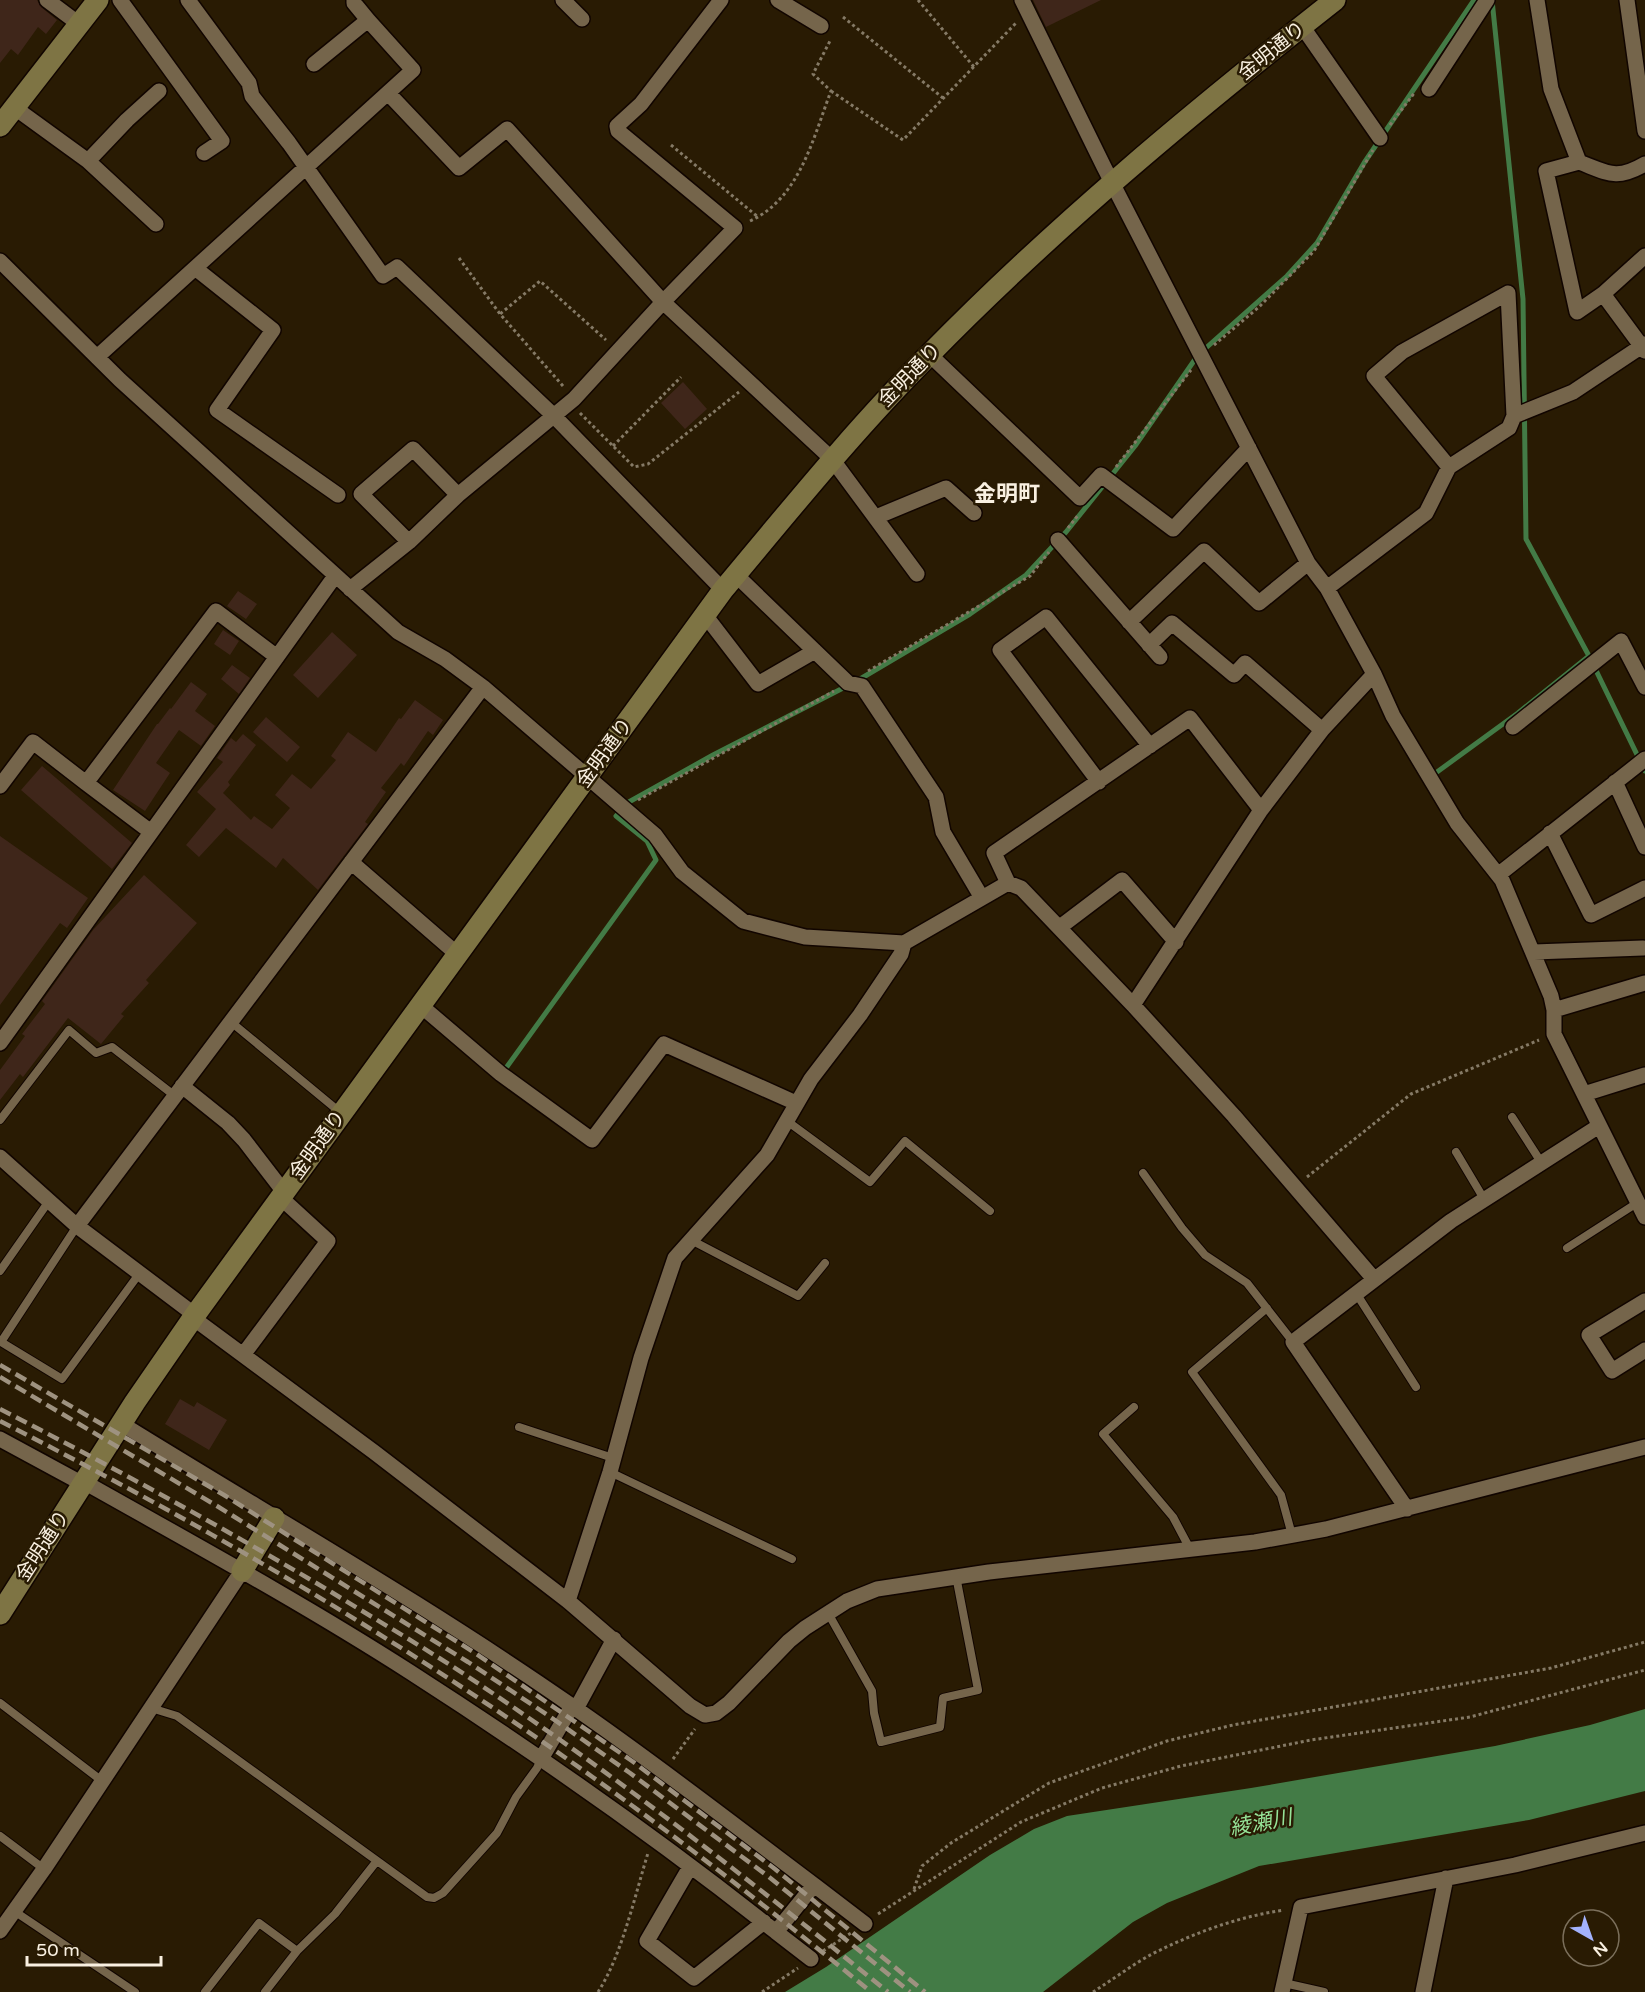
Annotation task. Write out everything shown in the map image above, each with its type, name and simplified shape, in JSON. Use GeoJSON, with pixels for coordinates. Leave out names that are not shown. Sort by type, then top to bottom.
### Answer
{"type":"FeatureCollection","features":[{"type":"Feature","properties":{"kind":"street"},"geometry":{"type":"LineString","coordinates":[[47,0],[79,24]]}},
{"type":"Feature","properties":{"kind":"street"},"geometry":{"type":"LineString","coordinates":[[0,126],[98,0]]}},
{"type":"Feature","properties":{"kind":"street"},"geometry":{"type":"LineString","coordinates":[[120,0],[222,141],[204,153]]}},
{"type":"Feature","properties":{"kind":"street"},"geometry":{"type":"LineString","coordinates":[[188,0],[249,83],[252,96],[383,276],[397,267],[730,583],[815,651],[848,682],[862,686],[936,797],[943,832],[982,898]]}},
{"type":"Feature","properties":{"kind":"street"},"geometry":{"type":"LineString","coordinates":[[97,357],[413,70],[368,20],[354,0]]}},
{"type":"Feature","properties":{"kind":"street"},"geometry":{"type":"LineString","coordinates":[[563,0],[582,18]]}},
{"type":"Feature","properties":{"kind":"street"},"geometry":{"type":"LineString","coordinates":[[350,589],[409,542],[458,495],[572,401],[735,228],[618,131],[617,126],[641,104],[721,0]]}},
{"type":"Feature","properties":{"kind":"street"},"geometry":{"type":"LineString","coordinates":[[778,0],[822,26]]}},
{"type":"Feature","properties":{"kind":"street","name":"金明通り"},"geometry":{"type":"LineString","coordinates":[[0,1614],[194,1316],[705,615],[832,459],[929,354],[991,292],[1113,183],[1335,0]]}},
{"type":"Feature","properties":{"kind":"street"},"geometry":{"type":"LineString","coordinates":[[1429,89],[1487,0]]}},
{"type":"Feature","properties":{"kind":"street"},"geometry":{"type":"LineString","coordinates":[[1537,0],[1551,89],[1579,162]]}},
{"type":"Feature","properties":{"kind":"street"},"geometry":{"type":"LineString","coordinates":[[1627,0],[1645,131]]}},
{"type":"Feature","properties":{"kind":"street"},"geometry":{"type":"LineString","coordinates":[[1024,6],[1308,563],[1327,588],[1374,674],[1393,716],[1457,823],[1498,875],[1534,952],[1551,996],[1554,1010],[1554,1034],[1645,1217]]}},
{"type":"Feature","properties":{"kind":"street"},"geometry":{"type":"LineString","coordinates":[[314,64],[368,20]]}},
{"type":"Feature","properties":{"kind":"street"},"geometry":{"type":"LineString","coordinates":[[1302,26],[1380,138]]}},
{"type":"Feature","properties":{"kind":"street"},"geometry":{"type":"LineString","coordinates":[[88,161],[127,120],[159,92]]}},
{"type":"Feature","properties":{"kind":"street"},"geometry":{"type":"LineString","coordinates":[[388,93],[459,168],[507,129],[663,302],[832,459],[916,574]]}},
{"type":"Feature","properties":{"kind":"street"},"geometry":{"type":"LineString","coordinates":[[15,108],[88,161],[156,224]]}},
{"type":"Feature","properties":{"kind":"street"},"geometry":{"type":"LineString","coordinates":[[1645,164],[1614,176],[1579,162],[1546,171],[1577,312],[1603,294],[1645,256]]}},
{"type":"Feature","properties":{"kind":"street"},"geometry":{"type":"LineString","coordinates":[[0,261],[97,357],[398,632],[445,658],[483,687],[655,835],[682,872],[743,921],[805,937],[904,943],[1008,883]]}},
{"type":"Feature","properties":{"kind":"street"},"geometry":{"type":"LineString","coordinates":[[195,268],[273,330],[217,410],[338,495]]}},
{"type":"Feature","properties":{"kind":"street"},"geometry":{"type":"LineString","coordinates":[[1327,588],[1426,513],[1449,467],[1509,428],[1514,416],[1508,293],[1402,352],[1374,376],[1449,467]]}},
{"type":"Feature","properties":{"kind":"street"},"geometry":{"type":"LineString","coordinates":[[1514,416],[1573,392],[1644,347],[1603,294]]}},
{"type":"Feature","properties":{"kind":"street"},"geometry":{"type":"LineString","coordinates":[[929,354],[1080,498],[1101,475],[1173,529],[1249,448]]}},
{"type":"Feature","properties":{"kind":"street"},"geometry":{"type":"LineString","coordinates":[[409,542],[361,494],[413,449],[458,495]]}},
{"type":"Feature","properties":{"kind":"street"},"geometry":{"type":"LineString","coordinates":[[876,517],[945,488],[974,513]]}},
{"type":"Feature","properties":{"kind":"street"},"geometry":{"type":"LineString","coordinates":[[1058,540],[1160,657]]}},
{"type":"Feature","properties":{"kind":"street"},"geometry":{"type":"LineString","coordinates":[[1129,621],[1204,551],[1259,603],[1308,563]]}},
{"type":"Feature","properties":{"kind":"street"},"geometry":{"type":"LineString","coordinates":[[0,1043],[335,576]]}},
{"type":"Feature","properties":{"kind":"street"},"geometry":{"type":"LineString","coordinates":[[86,783],[216,611],[277,657]]}},
{"type":"Feature","properties":{"kind":"street"},"geometry":{"type":"LineString","coordinates":[[705,615],[758,684],[815,651]]}},
{"type":"Feature","properties":{"kind":"street"},"geometry":{"type":"LineString","coordinates":[[1099,782],[1000,650],[1046,617],[1150,746]]}},
{"type":"Feature","properties":{"kind":"street"},"geometry":{"type":"LineString","coordinates":[[1149,645],[1172,623],[1234,675],[1245,663],[1322,730]]}},
{"type":"Feature","properties":{"kind":"street"},"geometry":{"type":"LineString","coordinates":[[1513,727],[1621,642],[1645,685]]}},
{"type":"Feature","properties":{"kind":"street"},"geometry":{"type":"LineString","coordinates":[[1133,1005],[1261,810],[1322,730],[1374,674]]}},
{"type":"Feature","properties":{"kind":"street"},"geometry":{"type":"LineString","coordinates":[[77,1226],[483,687]]}},
{"type":"Feature","properties":{"kind":"street"},"geometry":{"type":"LineString","coordinates":[[1261,810],[1190,718],[994,853],[1008,883],[1021,888],[1133,1005],[1234,1116],[1374,1279]]}},
{"type":"Feature","properties":{"kind":"street"},"geometry":{"type":"LineString","coordinates":[[0,786],[33,742],[152,832]]}},
{"type":"Feature","properties":{"kind":"street"},"geometry":{"type":"LineString","coordinates":[[1498,875],[1645,759]]}},
{"type":"Feature","properties":{"kind":"street"},"geometry":{"type":"LineString","coordinates":[[1615,782],[1645,847]]}},
{"type":"Feature","properties":{"kind":"street"},"geometry":{"type":"LineString","coordinates":[[1550,833],[1591,915],[1645,888]]}},
{"type":"Feature","properties":{"kind":"street"},"geometry":{"type":"LineString","coordinates":[[351,862],[457,954]]}},
{"type":"Feature","properties":{"kind":"street"},"geometry":{"type":"LineString","coordinates":[[1060,927],[1122,880],[1176,942]]}},
{"type":"Feature","properties":{"kind":"street"},"geometry":{"type":"LineString","coordinates":[[568,1601],[612,1465],[641,1358],[675,1258],[767,1155],[796,1103],[827,1057],[860,1016],[901,954],[904,943]]}},
{"type":"Feature","properties":{"kind":"street"},"geometry":{"type":"LineString","coordinates":[[1534,952],[1643,948]]}},
{"type":"Feature","properties":{"kind":"street"},"geometry":{"type":"LineString","coordinates":[[1554,1010],[1645,983]]}},
{"type":"Feature","properties":{"kind":"street"},"geometry":{"type":"LineString","coordinates":[[420,1005],[501,1074],[592,1140],[664,1044],[796,1103]]}},
{"type":"Feature","properties":{"kind":"street"},"geometry":{"type":"LineString","coordinates":[[1584,1094],[1645,1075]]}},
{"type":"Feature","properties":{"kind":"street"},"geometry":{"type":"LineString","coordinates":[[178,1091],[228,1123],[244,1140],[282,1194],[328,1241],[243,1355]]}},
{"type":"Feature","properties":{"kind":"street"},"geometry":{"type":"LineString","coordinates":[[1407,1509],[1293,1342],[1451,1221],[1599,1126]]}},
{"type":"Feature","properties":{"kind":"street"},"geometry":{"type":"LineString","coordinates":[[1,1160],[77,1226],[568,1601],[690,1706],[705,1715],[716,1713],[729,1703],[789,1641],[805,1628],[847,1601],[877,1589],[956,1576],[1255,1542],[1407,1509],[1645,1447]]}},
{"type":"Feature","properties":{"kind":"street"},"geometry":{"type":"LineString","coordinates":[[1645,1301],[1589,1335],[1612,1371],[1645,1350]]}},
{"type":"Feature","properties":{"kind":"street"},"geometry":{"type":"LineString","coordinates":[[122,1424],[391,1588],[574,1708],[664,1772],[865,1924]]}},
{"type":"Feature","properties":{"kind":"street"},"geometry":{"type":"LineString","coordinates":[[0,1439],[242,1570],[408,1671],[541,1759],[662,1845],[811,1959]]}},
{"type":"Feature","properties":{"kind":"street"},"geometry":{"type":"LineString","coordinates":[[0,1931],[9,1913],[44,1869],[151,1708],[274,1518]]}},
{"type":"Feature","properties":{"kind":"street"},"geometry":{"type":"LineString","coordinates":[[541,1759],[614,1639]]}},
{"type":"Feature","properties":{"kind":"street"},"geometry":{"type":"LineString","coordinates":[[1283,1988],[1301,1907],[1515,1865],[1645,1833]]}},
{"type":"Feature","properties":{"kind":"street"},"geometry":{"type":"LineString","coordinates":[[690,1867],[647,1941],[694,1978],[770,1927],[814,1885]]}},
{"type":"Feature","properties":{"kind":"street"},"geometry":{"type":"LineString","coordinates":[[1423,1992],[1446,1878]]}},
{"type":"Feature","properties":{"kind":"lane"},"geometry":{"type":"LineString","coordinates":[[231,1022],[341,1113]]}},
{"type":"Feature","properties":{"kind":"lane"},"geometry":{"type":"LineString","coordinates":[[0,1120],[69,1030],[96,1053],[112,1047],[178,1091]]}},
{"type":"Feature","properties":{"kind":"lane"},"geometry":{"type":"LineString","coordinates":[[1512,1117],[1541,1162]]}},
{"type":"Feature","properties":{"kind":"lane"},"geometry":{"type":"LineString","coordinates":[[787,1121],[870,1182],[905,1141],[990,1211]]}},
{"type":"Feature","properties":{"kind":"lane"},"geometry":{"type":"LineString","coordinates":[[1456,1152],[1484,1199]]}},
{"type":"Feature","properties":{"kind":"lane"},"geometry":{"type":"LineString","coordinates":[[1143,1173],[1182,1228],[1205,1255],[1247,1283],[1293,1342]]}},
{"type":"Feature","properties":{"kind":"lane"},"geometry":{"type":"LineString","coordinates":[[0,1271],[49,1201]]}},
{"type":"Feature","properties":{"kind":"lane"},"geometry":{"type":"LineString","coordinates":[[1567,1248],[1637,1203]]}},
{"type":"Feature","properties":{"kind":"lane"},"geometry":{"type":"LineString","coordinates":[[77,1226],[1,1342],[62,1379],[138,1274]]}},
{"type":"Feature","properties":{"kind":"lane"},"geometry":{"type":"LineString","coordinates":[[691,1240],[798,1296],[825,1263]]}},
{"type":"Feature","properties":{"kind":"lane"},"geometry":{"type":"LineString","coordinates":[[1356,1293],[1416,1386]]}},
{"type":"Feature","properties":{"kind":"lane"},"geometry":{"type":"LineString","coordinates":[[1267,1308],[1192,1372],[1281,1495],[1292,1535]]}},
{"type":"Feature","properties":{"kind":"lane"},"geometry":{"type":"LineString","coordinates":[[1134,1407],[1103,1434],[1173,1517],[1190,1549]]}},
{"type":"Feature","properties":{"kind":"lane"},"geometry":{"type":"LineString","coordinates":[[519,1427],[612,1465],[792,1559]]}},
{"type":"Feature","properties":{"kind":"lane"},"geometry":{"type":"LineString","coordinates":[[828,1612],[872,1691],[874,1713],[881,1742],[940,1727],[943,1698],[978,1690],[956,1576]]}},
{"type":"Feature","properties":{"kind":"lane"},"geometry":{"type":"LineString","coordinates":[[0,1703],[102,1781]]}},
{"type":"Feature","properties":{"kind":"lane"},"geometry":{"type":"LineString","coordinates":[[151,1708],[177,1716],[376,1862],[427,1897],[434,1898],[443,1893],[497,1833],[516,1797],[541,1759]]}},
{"type":"Feature","properties":{"kind":"lane"},"geometry":{"type":"LineString","coordinates":[[0,1836],[44,1869]]}},
{"type":"Feature","properties":{"kind":"lane"},"geometry":{"type":"LineString","coordinates":[[265,1992],[297,1951],[335,1914],[376,1862]]}},
{"type":"Feature","properties":{"kind":"lane"},"geometry":{"type":"LineString","coordinates":[[9,1913],[135,1992]]}},
{"type":"Feature","properties":{"kind":"lane"},"geometry":{"type":"LineString","coordinates":[[205,1992],[259,1923],[297,1951]]}},
{"type":"Feature","properties":{"kind":"lane"},"geometry":{"type":"LineString","coordinates":[[1283,1988],[1324,1992]]}},
{"type":"Feature","properties":{"kind":"path"},"geometry":{"type":"LineString","coordinates":[[918,0],[974,67]]}},
{"type":"Feature","properties":{"kind":"path"},"geometry":{"type":"LineString","coordinates":[[822,26],[833,35],[813,74],[831,91],[903,140],[974,67],[1024,6]]}},
{"type":"Feature","properties":{"kind":"path"},"geometry":{"type":"LineString","coordinates":[[843,16],[943,98]]}},
{"type":"Feature","properties":{"kind":"path"},"geometry":{"type":"LineString","coordinates":[[735,228],[758,217],[781,198],[796,179],[831,91]]}},
{"type":"Feature","properties":{"kind":"path"},"geometry":{"type":"LineString","coordinates":[[671,145],[758,217]]}},
{"type":"Feature","properties":{"kind":"path"},"geometry":{"type":"LineString","coordinates":[[459,258],[500,314],[572,401],[634,467],[648,464],[740,391]]}},
{"type":"Feature","properties":{"kind":"path"},"geometry":{"type":"LineString","coordinates":[[500,314],[540,281],[619,351]]}},
{"type":"Feature","properties":{"kind":"path"},"geometry":{"type":"LineString","coordinates":[[613,446],[681,377]]}},
{"type":"Feature","properties":{"kind":"path"},"geometry":{"type":"LineString","coordinates":[[1294,1188],[1411,1094],[1554,1034]]}},
{"type":"Feature","properties":{"kind":"path"},"geometry":{"type":"LineString","coordinates":[[914,1891],[922,1866],[936,1854],[1049,1783],[1167,1741],[1290,1714],[1551,1668],[1645,1642]]}},
{"type":"Feature","properties":{"kind":"path"},"geometry":{"type":"LineString","coordinates":[[762,1992],[1021,1822],[1102,1788],[1181,1766],[1311,1740],[1470,1717],[1645,1670]]}},
{"type":"Feature","properties":{"kind":"path"},"geometry":{"type":"LineString","coordinates":[[664,1772],[705,1715]]}},
{"type":"Feature","properties":{"kind":"path"},"geometry":{"type":"LineString","coordinates":[[598,1992],[606,1980],[627,1924],[649,1847],[662,1845]]}},
{"type":"Feature","properties":{"kind":"path"},"geometry":{"type":"LineString","coordinates":[[1093,1992],[1150,1955],[1212,1927],[1260,1914],[1301,1907]]}},
{"type":"Feature","properties":{"kind":"water","name":"綾瀬川"},"geometry":{"type":"Polygon","coordinates":[[[1645,1709],[1645,1791],[1529,1820],[1259,1866],[1167,1903],[1133,1922],[1043,1992],[785,1992],[826,1967],[990,1855],[1034,1829],[1067,1816],[1251,1788],[1495,1746],[1590,1725],[1645,1709]]]}},
{"type":"Feature","properties":{"kind":"building"},"geometry":{"type":"Polygon","coordinates":[[[0,0],[37,0],[41,7],[57,20],[46,34],[38,27],[18,55],[11,49],[0,63],[0,0]]]}},
{"type":"Feature","properties":{"kind":"building"},"geometry":{"type":"Polygon","coordinates":[[[1033,0],[1101,0],[1046,27],[1033,0]]]}},
{"type":"Feature","properties":{"kind":"building"},"geometry":{"type":"Polygon","coordinates":[[[683,382],[707,409],[685,429],[661,403],[683,382]]]}},
{"type":"Feature","properties":{"kind":"building"},"geometry":{"type":"Polygon","coordinates":[[[238,591],[257,604],[246,619],[227,606],[238,591]]]}},
{"type":"Feature","properties":{"kind":"building"},"geometry":{"type":"Polygon","coordinates":[[[223,630],[239,641],[230,655],[214,644],[223,630]]]}},
{"type":"Feature","properties":{"kind":"building"},"geometry":{"type":"Polygon","coordinates":[[[332,632],[357,655],[318,698],[293,675],[332,632]]]}},
{"type":"Feature","properties":{"kind":"building"},"geometry":{"type":"Polygon","coordinates":[[[232,665],[250,678],[239,694],[221,679],[232,665]]]}},
{"type":"Feature","properties":{"kind":"building"},"geometry":{"type":"Polygon","coordinates":[[[191,682],[207,694],[195,711],[215,726],[201,746],[179,730],[156,763],[170,773],[145,811],[113,790],[157,724],[191,682]]]}},
{"type":"Feature","properties":{"kind":"building"},"geometry":{"type":"Polygon","coordinates":[[[415,700],[443,720],[433,735],[428,731],[404,766],[401,763],[381,788],[386,792],[365,822],[368,824],[318,890],[283,858],[276,868],[226,828],[199,857],[186,845],[216,809],[197,792],[223,762],[217,758],[231,738],[236,742],[243,734],[256,745],[228,782],[230,785],[223,793],[251,820],[254,816],[272,829],[290,808],[275,795],[292,774],[311,789],[336,760],[331,756],[348,732],[376,752],[399,718],[401,719],[415,700]]]}},
{"type":"Feature","properties":{"kind":"building"},"geometry":{"type":"Polygon","coordinates":[[[266,717],[300,747],[287,762],[253,732],[266,717]]]}},
{"type":"Feature","properties":{"kind":"building"},"geometry":{"type":"Polygon","coordinates":[[[42,766],[132,843],[112,869],[21,790],[42,766]]]}},
{"type":"Feature","properties":{"kind":"building"},"geometry":{"type":"Polygon","coordinates":[[[0,836],[88,898],[67,928],[60,923],[0,1005],[0,836]]]}},
{"type":"Feature","properties":{"kind":"building"},"geometry":{"type":"Polygon","coordinates":[[[144,875],[197,923],[146,980],[149,983],[121,1014],[124,1016],[101,1044],[68,1018],[23,1077],[20,1074],[0,1100],[0,1070],[25,1036],[22,1034],[45,1004],[42,1001],[93,930],[144,875]]]}},
{"type":"Feature","properties":{"kind":"building"},"geometry":{"type":"Polygon","coordinates":[[[180,1399],[194,1407],[197,1402],[227,1420],[209,1450],[165,1424],[180,1399]]]}},
{"type":"Feature","properties":{"kind":"waterway"},"geometry":{"type":"LineString","coordinates":[[855,682],[970,614],[1026,575],[1066,532],[1135,446],[1198,355],[1287,276],[1317,243],[1364,163],[1474,0]]}},
{"type":"Feature","properties":{"kind":"waterway"},"geometry":{"type":"LineString","coordinates":[[1492,0],[1523,299],[1526,539],[1589,656],[1645,771]]}},
{"type":"Feature","properties":{"kind":"waterway"},"geometry":{"type":"LineString","coordinates":[[1437,772],[1518,713],[1589,656]]}},
{"type":"Feature","properties":{"kind":"waterway"},"geometry":{"type":"LineString","coordinates":[[506,1068],[656,860],[647,841],[616,816],[627,803],[713,755],[847,686]]}},
{"type":"Feature","properties":{"kind":"railway"},"geometry":{"type":"LineString","coordinates":[[0,1365],[224,1495],[475,1653],[632,1761],[775,1869],[925,1992]]}},
{"type":"Feature","properties":{"kind":"railway"},"geometry":{"type":"LineString","coordinates":[[0,1377],[217,1506],[468,1662],[549,1716],[630,1773],[769,1877],[910,1992]]}},
{"type":"Feature","properties":{"kind":"railway"},"geometry":{"type":"LineString","coordinates":[[0,1409],[124,1474],[247,1543],[464,1674],[627,1788],[785,1909],[888,1992]]}},
{"type":"Feature","properties":{"kind":"railway"},"geometry":{"type":"LineString","coordinates":[[0,1421],[231,1545],[432,1668],[625,1800],[749,1894],[871,1992]]}},
{"type":"Feature","properties":{"kind":"district","name":"金明町"},"geometry":{"type":"Point","coordinates":[1007,494]}}]}
